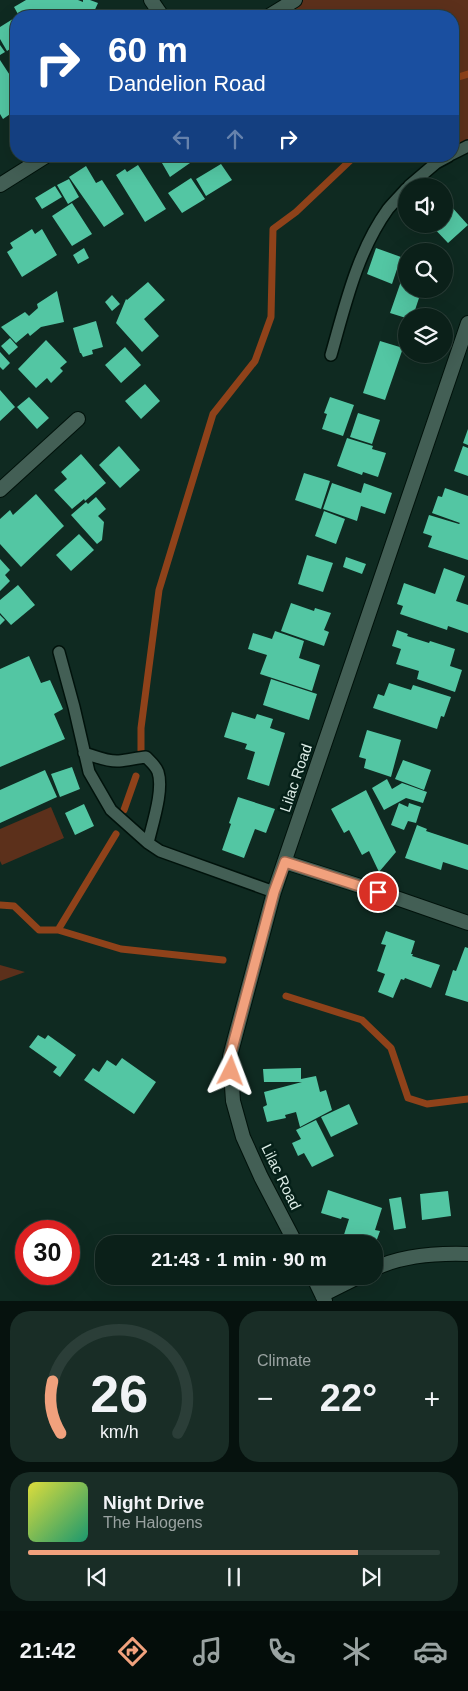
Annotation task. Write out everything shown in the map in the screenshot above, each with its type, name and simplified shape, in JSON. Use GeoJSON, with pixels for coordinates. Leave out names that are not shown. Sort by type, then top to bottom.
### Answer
{"type":"FeatureCollection","features":[{"type":"Feature","properties":{"kind":"street"},"geometry":{"type":"LineString","coordinates":[[279,10],[295,0]]}},
{"type":"Feature","properties":{"kind":"street"},"geometry":{"type":"LineString","coordinates":[[0,186],[37,162]]}},
{"type":"Feature","properties":{"kind":"street","name":"Lilac Road"},"geometry":{"type":"LineString","coordinates":[[291,1235],[261,1177],[243,1136],[233,1101],[230,1056],[274,892],[468,323]]}},
{"type":"Feature","properties":{"kind":"street"},"geometry":{"type":"LineString","coordinates":[[0,490],[78,419]]}},
{"type":"Feature","properties":{"kind":"street"},"geometry":{"type":"LineString","coordinates":[[285,862],[468,923]]}},
{"type":"Feature","properties":{"kind":"street"},"geometry":{"type":"LineString","coordinates":[[383,1264],[436,1253],[468,1254]]}},
{"type":"Feature","properties":{"kind":"street"},"geometry":{"type":"LineString","coordinates":[[317,1285],[323,1298],[345,1285]]}},
{"type":"Feature","properties":{"kind":"lane"},"geometry":{"type":"LineString","coordinates":[[418,178],[438,162]]}},
{"type":"Feature","properties":{"kind":"lane"},"geometry":{"type":"LineString","coordinates":[[331,355],[349,293],[367,244],[388,209],[398,198]]}},
{"type":"Feature","properties":{"kind":"lane"},"geometry":{"type":"LineString","coordinates":[[59,652],[89,772],[111,810],[148,843],[160,851],[274,892]]}},
{"type":"Feature","properties":{"kind":"lane"},"geometry":{"type":"LineString","coordinates":[[84,753],[109,761],[146,757],[153,764],[159,775],[159,791],[148,843]]}},
{"type":"Feature","properties":{"kind":"shaded area"},"geometry":{"type":"Polygon","coordinates":[[[295,0],[468,0],[468,146],[459,151],[459,10],[292,10],[287,5],[295,0]]]}},
{"type":"Feature","properties":{"kind":"shaded area"},"geometry":{"type":"Polygon","coordinates":[[[51,807],[64,838],[2,865],[0,861],[0,829],[51,807]]]}},
{"type":"Feature","properties":{"kind":"shaded area"},"geometry":{"type":"Polygon","coordinates":[[[0,965],[25,972],[0,981],[0,965]]]}},
{"type":"Feature","properties":{"kind":"building"},"geometry":{"type":"Polygon","coordinates":[[[26,0],[78,0],[83,2],[83,0],[90,0],[98,3],[95,10],[16,10],[14,7],[26,0]]]}},
{"type":"Feature","properties":{"kind":"building"},"geometry":{"type":"Polygon","coordinates":[[[10,21],[10,49],[7,51],[0,39],[0,27],[10,21]]]}},
{"type":"Feature","properties":{"kind":"building"},"geometry":{"type":"Polygon","coordinates":[[[0,45],[5,52],[0,55],[0,45]]]}},
{"type":"Feature","properties":{"kind":"building"},"geometry":{"type":"Polygon","coordinates":[[[0,60],[10,75],[10,114],[3,119],[0,114],[0,60]]]}},
{"type":"Feature","properties":{"kind":"building"},"geometry":{"type":"Polygon","coordinates":[[[161,162],[191,162],[170,177],[161,162]]]}},
{"type":"Feature","properties":{"kind":"building"},"geometry":{"type":"Polygon","coordinates":[[[221,164],[232,180],[206,196],[196,179],[221,164]]]}},
{"type":"Feature","properties":{"kind":"building"},"geometry":{"type":"Polygon","coordinates":[[[138,165],[166,209],[145,222],[116,175],[125,169],[127,172],[138,165]]]}},
{"type":"Feature","properties":{"kind":"building"},"geometry":{"type":"Polygon","coordinates":[[[86,166],[96,183],[102,180],[124,214],[104,227],[69,177],[86,166]]]}},
{"type":"Feature","properties":{"kind":"building"},"geometry":{"type":"Polygon","coordinates":[[[191,178],[205,199],[182,213],[168,193],[191,178]]]}},
{"type":"Feature","properties":{"kind":"building"},"geometry":{"type":"Polygon","coordinates":[[[69,179],[79,197],[68,204],[57,185],[69,179]]]}},
{"type":"Feature","properties":{"kind":"building"},"geometry":{"type":"Polygon","coordinates":[[[55,186],[62,197],[42,209],[35,198],[55,186]]]}},
{"type":"Feature","properties":{"kind":"building"},"geometry":{"type":"Polygon","coordinates":[[[72,203],[92,234],[72,246],[52,216],[72,203]]]}},
{"type":"Feature","properties":{"kind":"building"},"geometry":{"type":"Polygon","coordinates":[[[453,208],[468,225],[448,243],[439,233],[453,233],[453,208]]]}},
{"type":"Feature","properties":{"kind":"building"},"geometry":{"type":"Polygon","coordinates":[[[32,229],[35,234],[42,229],[57,255],[22,277],[7,252],[13,248],[10,243],[32,229]]]}},
{"type":"Feature","properties":{"kind":"building"},"geometry":{"type":"Polygon","coordinates":[[[84,248],[89,258],[78,264],[73,255],[84,248]]]}},
{"type":"Feature","properties":{"kind":"building"},"geometry":{"type":"Polygon","coordinates":[[[376,248],[398,256],[398,266],[392,284],[367,274],[376,248]]]}},
{"type":"Feature","properties":{"kind":"building"},"geometry":{"type":"Polygon","coordinates":[[[148,282],[165,300],[144,319],[159,336],[142,352],[116,323],[126,299],[148,282]]]}},
{"type":"Feature","properties":{"kind":"building"},"geometry":{"type":"Polygon","coordinates":[[[398,290],[398,298],[419,298],[416,308],[398,308],[398,316],[390,313],[398,290]]]}},
{"type":"Feature","properties":{"kind":"building"},"geometry":{"type":"Polygon","coordinates":[[[57,291],[64,322],[41,327],[30,336],[28,333],[16,343],[1,327],[25,312],[29,316],[38,308],[37,304],[57,291]]]}},
{"type":"Feature","properties":{"kind":"building"},"geometry":{"type":"Polygon","coordinates":[[[112,295],[120,304],[112,311],[105,302],[112,295]]]}},
{"type":"Feature","properties":{"kind":"building"},"geometry":{"type":"Polygon","coordinates":[[[96,321],[103,347],[92,350],[93,354],[83,357],[80,353],[73,328],[96,321]]]}},
{"type":"Feature","properties":{"kind":"building"},"geometry":{"type":"Polygon","coordinates":[[[10,338],[18,347],[9,355],[1,346],[10,338]]]}},
{"type":"Feature","properties":{"kind":"building"},"geometry":{"type":"Polygon","coordinates":[[[46,340],[67,362],[60,368],[63,371],[51,383],[47,378],[36,388],[18,369],[46,340]]]}},
{"type":"Feature","properties":{"kind":"building"},"geometry":{"type":"Polygon","coordinates":[[[380,341],[398,346],[398,362],[385,400],[363,393],[380,341]]]}},
{"type":"Feature","properties":{"kind":"building"},"geometry":{"type":"Polygon","coordinates":[[[125,347],[141,365],[121,383],[105,365],[125,347]]]}},
{"type":"Feature","properties":{"kind":"building"},"geometry":{"type":"Polygon","coordinates":[[[0,352],[10,363],[3,370],[0,367],[0,352]]]}},
{"type":"Feature","properties":{"kind":"building"},"geometry":{"type":"Polygon","coordinates":[[[145,384],[160,401],[141,419],[125,401],[145,384]]]}},
{"type":"Feature","properties":{"kind":"building"},"geometry":{"type":"Polygon","coordinates":[[[0,390],[15,407],[0,421],[0,390]]]}},
{"type":"Feature","properties":{"kind":"building"},"geometry":{"type":"Polygon","coordinates":[[[29,397],[49,418],[37,429],[17,407],[29,397]]]}},
{"type":"Feature","properties":{"kind":"building"},"geometry":{"type":"Polygon","coordinates":[[[330,397],[354,405],[343,436],[322,429],[327,414],[324,413],[330,397]]]}},
{"type":"Feature","properties":{"kind":"building"},"geometry":{"type":"Polygon","coordinates":[[[358,413],[380,420],[372,444],[350,437],[358,413]]]}},
{"type":"Feature","properties":{"kind":"building"},"geometry":{"type":"Polygon","coordinates":[[[468,429],[468,445],[463,443],[468,429]]]}},
{"type":"Feature","properties":{"kind":"building"},"geometry":{"type":"Polygon","coordinates":[[[347,438],[373,446],[372,449],[386,453],[378,477],[363,472],[362,475],[337,466],[347,438]]]}},
{"type":"Feature","properties":{"kind":"building"},"geometry":{"type":"Polygon","coordinates":[[[119,446],[140,470],[120,488],[99,465],[119,446]]]}},
{"type":"Feature","properties":{"kind":"building"},"geometry":{"type":"Polygon","coordinates":[[[463,446],[468,448],[468,476],[454,471],[463,446]]]}},
{"type":"Feature","properties":{"kind":"building"},"geometry":{"type":"Polygon","coordinates":[[[81,454],[106,483],[85,501],[84,499],[72,509],[54,490],[67,479],[61,472],[81,454]]]}},
{"type":"Feature","properties":{"kind":"building"},"geometry":{"type":"Polygon","coordinates":[[[304,473],[330,481],[321,509],[295,500],[304,473]]]}},
{"type":"Feature","properties":{"kind":"building"},"geometry":{"type":"Polygon","coordinates":[[[332,483],[361,493],[364,483],[392,493],[385,514],[361,506],[357,521],[323,509],[332,483]]]}},
{"type":"Feature","properties":{"kind":"building"},"geometry":{"type":"Polygon","coordinates":[[[445,488],[468,496],[468,560],[428,547],[432,536],[423,533],[429,515],[460,523],[432,513],[438,496],[442,497],[445,488]]]}},
{"type":"Feature","properties":{"kind":"building"},"geometry":{"type":"Polygon","coordinates":[[[36,494],[64,526],[21,567],[0,544],[0,519],[10,510],[13,515],[36,494]]]}},
{"type":"Feature","properties":{"kind":"building"},"geometry":{"type":"Polygon","coordinates":[[[96,497],[106,509],[98,516],[104,522],[102,540],[97,544],[71,515],[86,502],[88,504],[96,497]]]}},
{"type":"Feature","properties":{"kind":"building"},"geometry":{"type":"Polygon","coordinates":[[[324,511],[345,519],[336,544],[315,536],[324,511]]]}},
{"type":"Feature","properties":{"kind":"building"},"geometry":{"type":"Polygon","coordinates":[[[79,534],[94,550],[71,571],[56,555],[79,534]]]}},
{"type":"Feature","properties":{"kind":"building"},"geometry":{"type":"Polygon","coordinates":[[[307,555],[333,563],[323,592],[298,584],[307,555]]]}},
{"type":"Feature","properties":{"kind":"building"},"geometry":{"type":"Polygon","coordinates":[[[346,557],[366,564],[362,574],[343,567],[346,557]]]}},
{"type":"Feature","properties":{"kind":"building"},"geometry":{"type":"Polygon","coordinates":[[[0,559],[10,570],[5,575],[10,581],[0,591],[0,559]]]}},
{"type":"Feature","properties":{"kind":"building"},"geometry":{"type":"Polygon","coordinates":[[[444,568],[465,576],[456,601],[468,605],[468,633],[448,626],[447,630],[400,614],[403,606],[397,604],[404,583],[435,594],[444,568]]]}},
{"type":"Feature","properties":{"kind":"building"},"geometry":{"type":"Polygon","coordinates":[[[18,585],[35,605],[11,625],[0,613],[0,600],[18,585]]]}},
{"type":"Feature","properties":{"kind":"building"},"geometry":{"type":"Polygon","coordinates":[[[291,603],[314,611],[315,608],[331,613],[324,630],[329,632],[324,646],[281,631],[291,603]]]}},
{"type":"Feature","properties":{"kind":"building"},"geometry":{"type":"Polygon","coordinates":[[[0,615],[5,620],[0,625],[0,615]]]}},
{"type":"Feature","properties":{"kind":"building"},"geometry":{"type":"Polygon","coordinates":[[[397,630],[408,634],[407,636],[455,649],[450,666],[462,670],[455,692],[417,679],[419,671],[396,664],[401,649],[392,646],[397,630]]]}},
{"type":"Feature","properties":{"kind":"building"},"geometry":{"type":"Polygon","coordinates":[[[275,631],[304,641],[299,658],[320,665],[312,691],[260,674],[267,655],[248,649],[253,633],[272,639],[275,631]]]}},
{"type":"Feature","properties":{"kind":"building"},"geometry":{"type":"Polygon","coordinates":[[[29,656],[41,683],[50,680],[63,709],[54,714],[65,739],[0,767],[0,669],[29,656]]]}},
{"type":"Feature","properties":{"kind":"building"},"geometry":{"type":"Polygon","coordinates":[[[271,679],[317,694],[309,720],[263,705],[271,679]]]}},
{"type":"Feature","properties":{"kind":"building"},"geometry":{"type":"Polygon","coordinates":[[[389,683],[411,690],[413,685],[451,697],[444,717],[441,716],[437,729],[373,708],[378,694],[384,696],[389,683]]]}},
{"type":"Feature","properties":{"kind":"building"},"geometry":{"type":"Polygon","coordinates":[[[232,712],[255,719],[257,714],[273,719],[270,728],[285,733],[269,786],[247,779],[255,752],[245,749],[247,744],[224,737],[232,712]]]}},
{"type":"Feature","properties":{"kind":"building"},"geometry":{"type":"Polygon","coordinates":[[[367,730],[401,740],[391,777],[364,768],[366,759],[359,757],[367,730]]]}},
{"type":"Feature","properties":{"kind":"building"},"geometry":{"type":"Polygon","coordinates":[[[403,760],[431,770],[424,790],[395,779],[403,760]]]}},
{"type":"Feature","properties":{"kind":"building"},"geometry":{"type":"Polygon","coordinates":[[[72,767],[80,789],[60,797],[51,774],[72,767]]]}},
{"type":"Feature","properties":{"kind":"building"},"geometry":{"type":"Polygon","coordinates":[[[45,770],[57,797],[0,823],[0,790],[45,770]]]}},
{"type":"Feature","properties":{"kind":"building"},"geometry":{"type":"Polygon","coordinates":[[[387,779],[392,789],[402,783],[427,792],[423,803],[406,798],[384,810],[372,788],[387,779]]]}},
{"type":"Feature","properties":{"kind":"building"},"geometry":{"type":"Polygon","coordinates":[[[366,790],[396,852],[379,872],[369,851],[362,855],[349,830],[344,833],[331,809],[366,790]]]}},
{"type":"Feature","properties":{"kind":"building"},"geometry":{"type":"Polygon","coordinates":[[[238,797],[275,809],[266,833],[255,829],[244,858],[222,850],[238,797]]]}},
{"type":"Feature","properties":{"kind":"building"},"geometry":{"type":"Polygon","coordinates":[[[399,803],[408,807],[409,803],[421,807],[416,823],[408,821],[404,830],[391,825],[399,803]]]}},
{"type":"Feature","properties":{"kind":"building"},"geometry":{"type":"Polygon","coordinates":[[[84,804],[94,826],[75,835],[65,813],[84,804]]]}},
{"type":"Feature","properties":{"kind":"building"},"geometry":{"type":"Polygon","coordinates":[[[417,825],[427,829],[426,831],[468,845],[468,870],[443,862],[441,870],[405,858],[417,825]]]}},
{"type":"Feature","properties":{"kind":"building"},"geometry":{"type":"Polygon","coordinates":[[[386,931],[415,941],[412,956],[440,965],[431,988],[405,978],[404,980],[401,979],[393,998],[378,992],[385,974],[377,971],[386,945],[381,944],[386,931]]]}},
{"type":"Feature","properties":{"kind":"building"},"geometry":{"type":"Polygon","coordinates":[[[465,947],[468,948],[468,1002],[445,995],[453,970],[456,971],[465,947]]]}},
{"type":"Feature","properties":{"kind":"building"},"geometry":{"type":"Polygon","coordinates":[[[38,1035],[45,1039],[48,1035],[76,1055],[60,1077],[53,1072],[57,1067],[29,1047],[38,1035]]]}},
{"type":"Feature","properties":{"kind":"building"},"geometry":{"type":"Polygon","coordinates":[[[122,1058],[156,1082],[134,1114],[84,1080],[93,1068],[99,1072],[107,1060],[116,1066],[122,1058]]]}},
{"type":"Feature","properties":{"kind":"building"},"geometry":{"type":"Polygon","coordinates":[[[301,1068],[301,1079],[316,1076],[320,1092],[326,1090],[332,1110],[300,1127],[296,1112],[285,1115],[286,1118],[267,1122],[263,1107],[267,1105],[264,1092],[302,1082],[264,1082],[263,1069],[301,1068]]]}},
{"type":"Feature","properties":{"kind":"building"},"geometry":{"type":"Polygon","coordinates":[[[349,1104],[358,1124],[331,1137],[321,1117],[349,1104]]]}},
{"type":"Feature","properties":{"kind":"building"},"geometry":{"type":"Polygon","coordinates":[[[316,1120],[321,1130],[301,1139],[296,1130],[316,1120]]]}},
{"type":"Feature","properties":{"kind":"building"},"geometry":{"type":"Polygon","coordinates":[[[321,1130],[334,1156],[312,1167],[304,1153],[298,1156],[292,1143],[321,1130]]]}},
{"type":"Feature","properties":{"kind":"building"},"geometry":{"type":"Polygon","coordinates":[[[328,1190],[382,1208],[375,1230],[380,1231],[379,1235],[344,1235],[349,1219],[342,1217],[341,1219],[321,1213],[328,1190]]]}},
{"type":"Feature","properties":{"kind":"building"},"geometry":{"type":"Polygon","coordinates":[[[448,1191],[451,1216],[422,1220],[420,1194],[448,1191]]]}},
{"type":"Feature","properties":{"kind":"building"},"geometry":{"type":"Polygon","coordinates":[[[401,1197],[406,1228],[394,1230],[389,1199],[401,1197]]]}},
{"type":"Feature","properties":{"kind":"waterway"},"geometry":{"type":"LineString","coordinates":[[459,77],[468,74]]}},
{"type":"Feature","properties":{"kind":"waterway"},"geometry":{"type":"LineString","coordinates":[[141,750],[141,728],[159,590],[213,414],[255,361],[271,317],[273,229],[296,212],[349,162]]}},
{"type":"Feature","properties":{"kind":"waterway"},"geometry":{"type":"LineString","coordinates":[[124,810],[136,776]]}},
{"type":"Feature","properties":{"kind":"waterway"},"geometry":{"type":"LineString","coordinates":[[0,905],[14,906],[39,930],[58,930],[116,834]]}},
{"type":"Feature","properties":{"kind":"waterway"},"geometry":{"type":"LineString","coordinates":[[58,930],[121,949],[223,960]]}},
{"type":"Feature","properties":{"kind":"waterway"},"geometry":{"type":"LineString","coordinates":[[286,996],[362,1020],[391,1048],[408,1098],[427,1104],[468,1099]]}},
{"type":"Feature","properties":{"kind":"route"},"geometry":{"type":"LineString","coordinates":[[231,1071],[230,1056],[274,892],[285,862],[378,892]]}}]}
